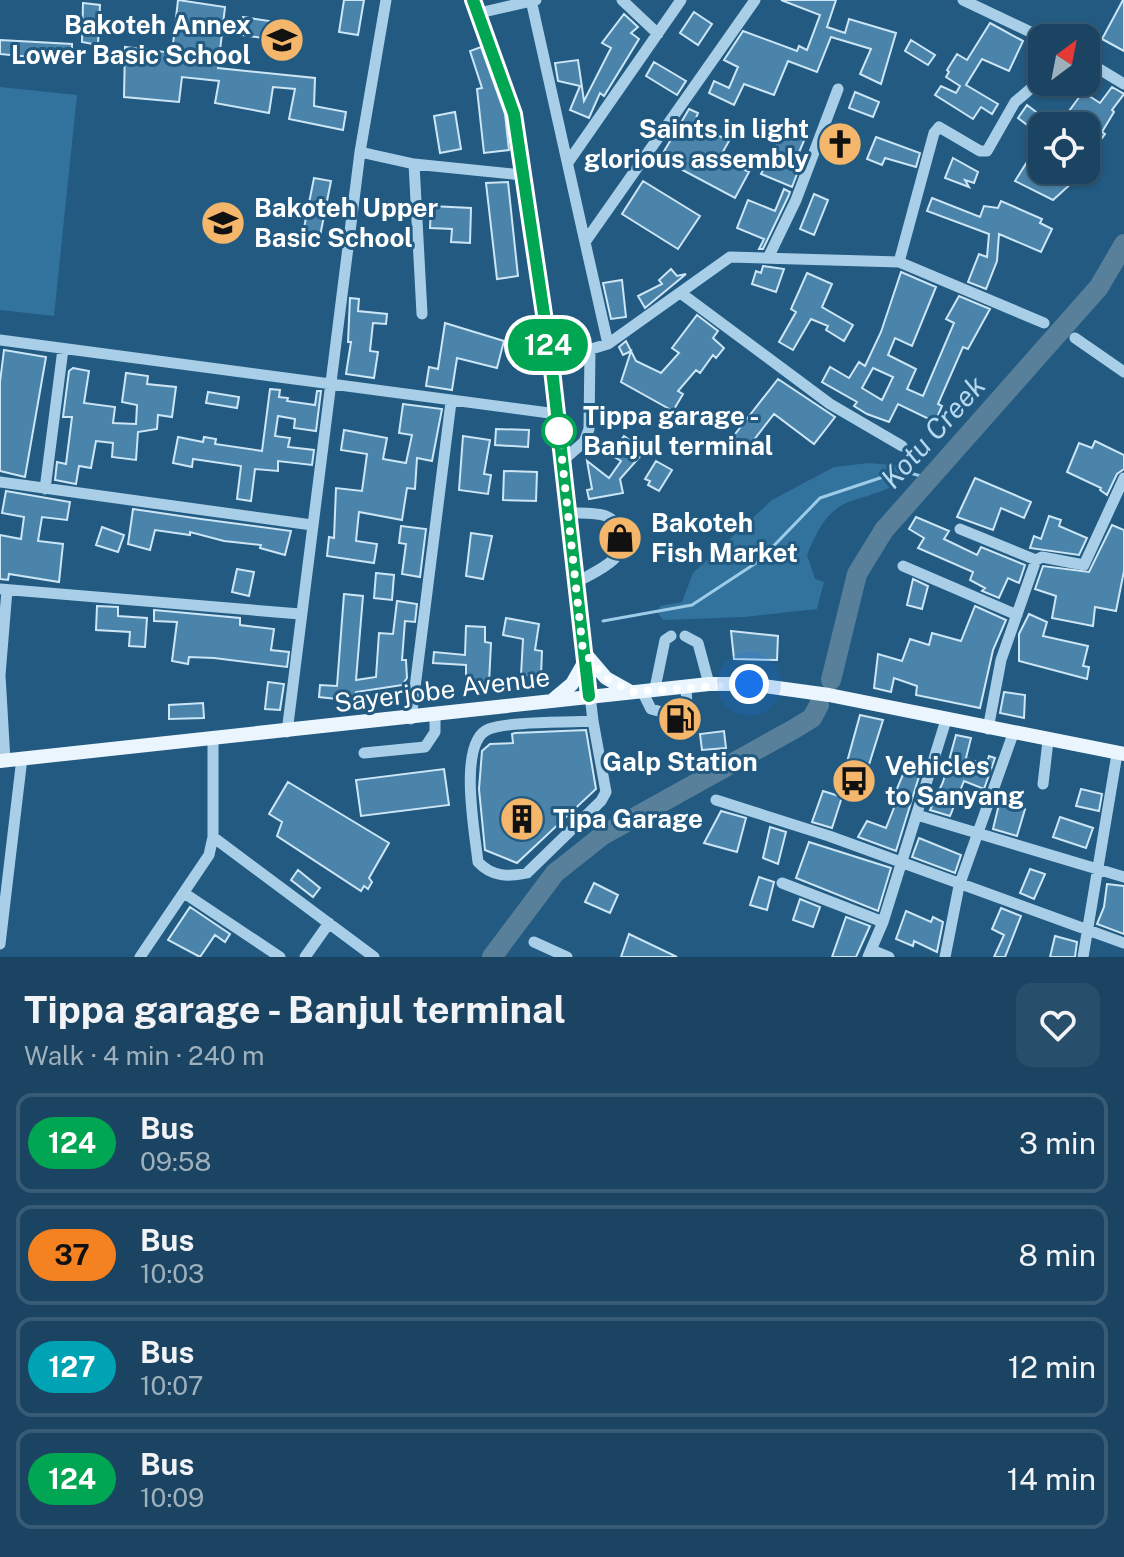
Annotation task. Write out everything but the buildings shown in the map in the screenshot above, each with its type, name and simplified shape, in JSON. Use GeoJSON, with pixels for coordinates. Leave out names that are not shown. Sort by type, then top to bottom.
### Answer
{"type":"FeatureCollection","features":[{"type":"Feature","properties":{"kind":"main road"},"geometry":{"type":"LineString","coordinates":[[551,701],[566,690],[584,657],[606,678],[643,690]]}},
{"type":"Feature","properties":{"kind":"main road","name":"Sayerjobe Avenue"},"geometry":{"type":"LineString","coordinates":[[2,761],[411,719],[709,684],[786,688],[1121,754]]}},
{"type":"Feature","properties":{"kind":"street"},"geometry":{"type":"LineString","coordinates":[[287,732],[360,152],[386,0]]}},
{"type":"Feature","properties":{"kind":"street"},"geometry":{"type":"LineString","coordinates":[[473,0],[514,114],[551,361],[589,696],[606,792],[601,801],[527,873],[512,876],[484,869],[478,862],[470,760],[476,740],[490,729],[593,721]]}},
{"type":"Feature","properties":{"kind":"street"},"geometry":{"type":"LineString","coordinates":[[622,0],[658,34]]}},
{"type":"Feature","properties":{"kind":"street"},"geometry":{"type":"LineString","coordinates":[[569,161],[681,0]]}},
{"type":"Feature","properties":{"kind":"street"},"geometry":{"type":"LineString","coordinates":[[585,242],[755,0]]}},
{"type":"Feature","properties":{"kind":"street"},"geometry":{"type":"LineString","coordinates":[[963,0],[1028,31]]}},
{"type":"Feature","properties":{"kind":"street"},"geometry":{"type":"LineString","coordinates":[[479,13],[534,1],[608,344]]}},
{"type":"Feature","properties":{"kind":"street"},"geometry":{"type":"LineString","coordinates":[[1100,69],[1124,84]]}},
{"type":"Feature","properties":{"kind":"street"},"geometry":{"type":"LineString","coordinates":[[768,258],[796,200],[838,89]]}},
{"type":"Feature","properties":{"kind":"street"},"geometry":{"type":"LineString","coordinates":[[899,262],[934,133],[939,127],[980,151],[987,151],[1015,102],[1028,91]]}},
{"type":"Feature","properties":{"kind":"street"},"geometry":{"type":"LineString","coordinates":[[360,152],[414,164],[522,175]]}},
{"type":"Feature","properties":{"kind":"street"},"geometry":{"type":"LineString","coordinates":[[414,164],[422,314]]}},
{"type":"Feature","properties":{"kind":"street"},"geometry":{"type":"LineString","coordinates":[[551,361],[608,344],[730,257],[899,262],[1044,323]]}},
{"type":"Feature","properties":{"kind":"street"},"geometry":{"type":"LineString","coordinates":[[682,294],[830,404],[902,446]]}},
{"type":"Feature","properties":{"kind":"street"},"geometry":{"type":"LineString","coordinates":[[1075,338],[1124,372]]}},
{"type":"Feature","properties":{"kind":"street"},"geometry":{"type":"LineString","coordinates":[[0,340],[557,414]]}},
{"type":"Feature","properties":{"kind":"street"},"geometry":{"type":"LineString","coordinates":[[45,489],[63,349]]}},
{"type":"Feature","properties":{"kind":"street"},"geometry":{"type":"LineString","coordinates":[[562,461],[584,442],[589,429],[590,349]]}},
{"type":"Feature","properties":{"kind":"street"},"geometry":{"type":"LineString","coordinates":[[411,719],[451,402]]}},
{"type":"Feature","properties":{"kind":"street"},"geometry":{"type":"LineString","coordinates":[[988,729],[1001,660],[1036,560],[1042,557],[1084,565],[1124,478]]}},
{"type":"Feature","properties":{"kind":"street"},"geometry":{"type":"LineString","coordinates":[[0,482],[312,525]]}},
{"type":"Feature","properties":{"kind":"street"},"geometry":{"type":"LineString","coordinates":[[568,513],[604,514],[612,518],[620,533],[619,551],[613,559],[575,583]]}},
{"type":"Feature","properties":{"kind":"street"},"geometry":{"type":"LineString","coordinates":[[960,529],[1036,560]]}},
{"type":"Feature","properties":{"kind":"street"},"geometry":{"type":"LineString","coordinates":[[903,566],[1017,615]]}},
{"type":"Feature","properties":{"kind":"street"},"geometry":{"type":"LineString","coordinates":[[2,761],[0,675],[3,590],[300,614]]}},
{"type":"Feature","properties":{"kind":"street"},"geometry":{"type":"LineString","coordinates":[[662,712],[651,709],[643,690],[665,640],[671,636]]}},
{"type":"Feature","properties":{"kind":"street"},"geometry":{"type":"LineString","coordinates":[[685,636],[698,643],[709,684]]}},
{"type":"Feature","properties":{"kind":"street"},"geometry":{"type":"LineString","coordinates":[[678,712],[687,708],[686,686]]}},
{"type":"Feature","properties":{"kind":"street"},"geometry":{"type":"LineString","coordinates":[[364,753],[425,747],[435,732],[435,716]]}},
{"type":"Feature","properties":{"kind":"street"},"geometry":{"type":"LineString","coordinates":[[889,957],[870,954],[902,864],[946,720]]}},
{"type":"Feature","properties":{"kind":"street"},"geometry":{"type":"LineString","coordinates":[[945,957],[959,886],[1013,734]]}},
{"type":"Feature","properties":{"kind":"street"},"geometry":{"type":"LineString","coordinates":[[140,957],[209,855],[213,837],[213,738]]}},
{"type":"Feature","properties":{"kind":"street"},"geometry":{"type":"LineString","coordinates":[[1043,784],[1048,741]]}},
{"type":"Feature","properties":{"kind":"street"},"geometry":{"type":"LineString","coordinates":[[1083,957],[1121,754]]}},
{"type":"Feature","properties":{"kind":"street"},"geometry":{"type":"LineString","coordinates":[[0,944],[22,758]]}},
{"type":"Feature","properties":{"kind":"street"},"geometry":{"type":"LineString","coordinates":[[716,800],[1124,943]]}},
{"type":"Feature","properties":{"kind":"street"},"geometry":{"type":"LineString","coordinates":[[917,815],[1124,877]]}},
{"type":"Feature","properties":{"kind":"street"},"geometry":{"type":"LineString","coordinates":[[213,837],[374,957]]}},
{"type":"Feature","properties":{"kind":"street"},"geometry":{"type":"LineString","coordinates":[[782,883],[883,922]]}},
{"type":"Feature","properties":{"kind":"street"},"geometry":{"type":"LineString","coordinates":[[184,893],[280,957]]}},
{"type":"Feature","properties":{"kind":"street"},"geometry":{"type":"LineString","coordinates":[[305,957],[329,923]]}},
{"type":"Feature","properties":{"kind":"street"},"geometry":{"type":"LineString","coordinates":[[534,942],[567,957]]}},
{"type":"Feature","properties":{"kind":"shaded area"},"geometry":{"type":"Polygon","coordinates":[[[0,87],[77,95],[54,316],[0,310],[0,87]]]}},
{"type":"Feature","properties":{"kind":"shaded area"},"geometry":{"type":"Polygon","coordinates":[[[869,463],[902,466],[906,474],[885,490],[837,508],[821,526],[807,555],[815,579],[824,582],[817,609],[744,617],[663,620],[658,613],[660,606],[682,602],[693,573],[772,500],[834,467],[869,463]]]}},
{"type":"Feature","properties":{"kind":"waterway","name":"Kotu Creek"},"geometry":{"type":"LineString","coordinates":[[831,680],[857,574],[884,530],[1099,287],[1124,244]]}},
{"type":"Feature","properties":{"kind":"waterway"},"geometry":{"type":"LineString","coordinates":[[603,621],[692,605],[759,561],[820,498],[889,475],[910,473],[928,478]]}},
{"type":"Feature","properties":{"kind":"waterway","name":"Kotu Creek"},"geometry":{"type":"LineString","coordinates":[[492,957],[555,873],[603,835],[794,729],[812,718],[819,705]]}},
{"type":"Feature","properties":{"kind":"bus line","name":"124"},"geometry":{"type":"LineString","coordinates":[[473,0],[514,114],[551,361],[589,696]]}},
{"type":"Feature","properties":{"kind":"place","name":"Bakoteh Annex Lower Basic School"},"geometry":{"type":"Point","coordinates":[282,40]}},
{"type":"Feature","properties":{"kind":"place","name":"Saints in light glorious assembly"},"geometry":{"type":"Point","coordinates":[840,144]}},
{"type":"Feature","properties":{"kind":"place","name":"Bakoteh Upper Basic School"},"geometry":{"type":"Point","coordinates":[223,223]}},
{"type":"Feature","properties":{"kind":"place","name":"Tippa garage - Banjul terminal"},"geometry":{"type":"Point","coordinates":[559,431]}},
{"type":"Feature","properties":{"kind":"place","name":"Bakoteh Fish Market"},"geometry":{"type":"Point","coordinates":[620,538]}},
{"type":"Feature","properties":{"kind":"place","name":"Galp Station"},"geometry":{"type":"Point","coordinates":[680,719]}},
{"type":"Feature","properties":{"kind":"place","name":"Vehicles to Sanyang"},"geometry":{"type":"Point","coordinates":[854,781]}},
{"type":"Feature","properties":{"kind":"place","name":"Tipa Garage"},"geometry":{"type":"Point","coordinates":[522,819]}},
{"type":"Feature","properties":{"kind":"route"},"geometry":{"type":"LineString","coordinates":[[559,431],[583,651],[596,670],[631,692],[709,684],[749,684]]}}]}
